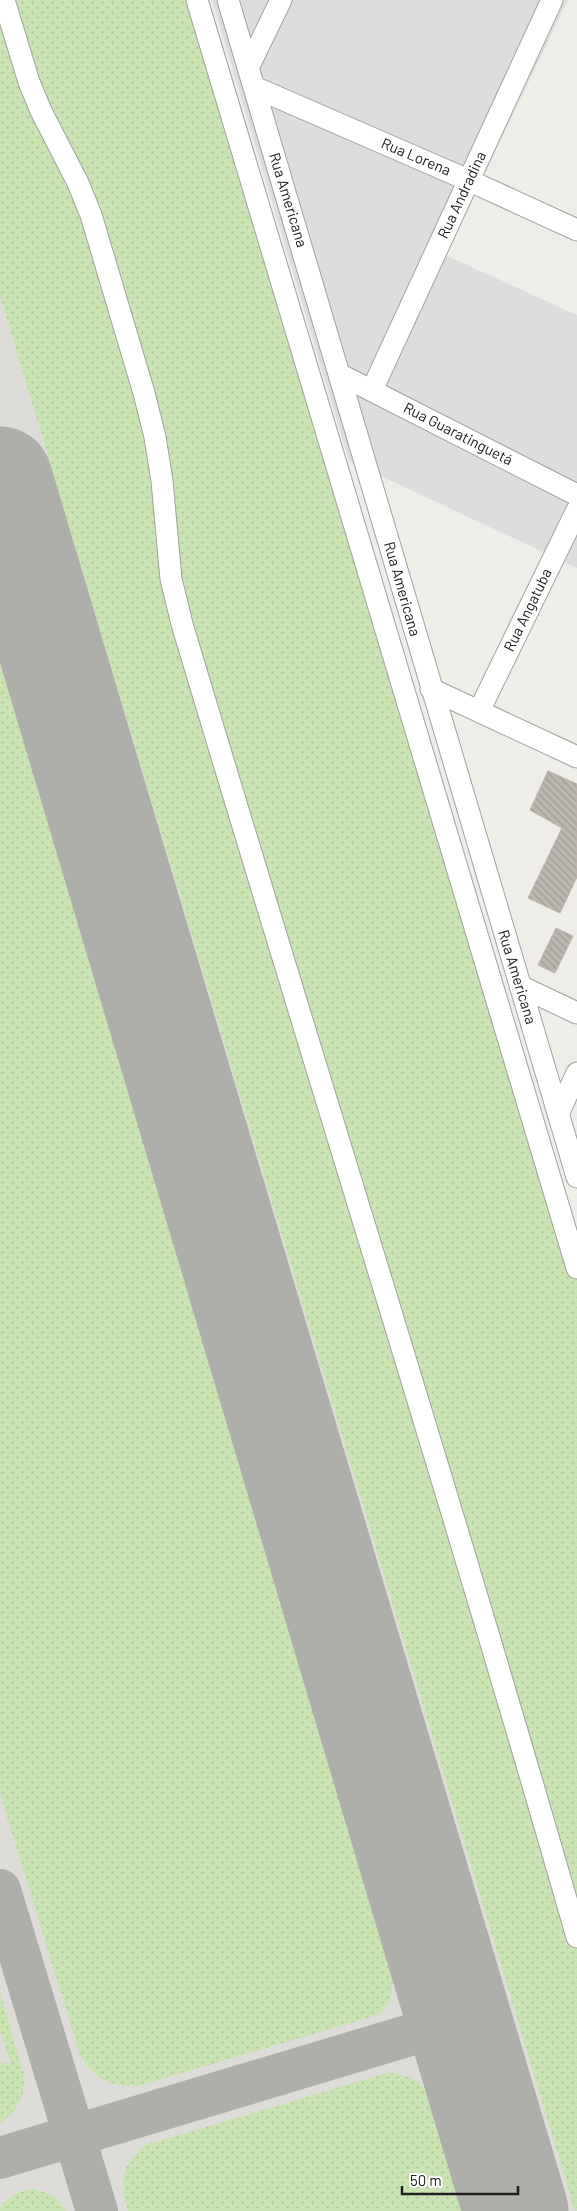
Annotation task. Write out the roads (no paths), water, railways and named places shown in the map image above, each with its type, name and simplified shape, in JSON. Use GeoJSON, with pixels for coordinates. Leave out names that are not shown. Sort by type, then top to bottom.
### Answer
{"type":"FeatureCollection","features":[{"type":"Feature","properties":{"kind":"street"},"geometry":{"type":"LineString","coordinates":[[4,0],[41,111],[78,183],[91,215],[144,393],[155,436],[162,481],[171,579],[182,624],[302,1027],[533,1782],[577,1937]]}},
{"type":"Feature","properties":{"kind":"street"},"geometry":{"type":"LineString","coordinates":[[197,0],[577,1268]]}},
{"type":"Feature","properties":{"kind":"street","name":"Rua Americana"},"geometry":{"type":"LineString","coordinates":[[228,0],[577,1177]]}},
{"type":"Feature","properties":{"kind":"street"},"geometry":{"type":"LineString","coordinates":[[251,78],[281,0]]}},
{"type":"Feature","properties":{"kind":"street","name":"Rua Andradina"},"geometry":{"type":"LineString","coordinates":[[372,390],[552,0]]}},
{"type":"Feature","properties":{"kind":"street","name":"Rua Lorena"},"geometry":{"type":"LineString","coordinates":[[251,78],[577,230]]}},
{"type":"Feature","properties":{"kind":"street","name":"Rua Guaratinguetá"},"geometry":{"type":"LineString","coordinates":[[339,374],[577,495]]}},
{"type":"Feature","properties":{"kind":"street","name":"Rua Angatuba"},"geometry":{"type":"LineString","coordinates":[[479,712],[577,510]]}},
{"type":"Feature","properties":{"kind":"street"},"geometry":{"type":"LineString","coordinates":[[431,689],[577,757]]}},
{"type":"Feature","properties":{"kind":"street"},"geometry":{"type":"LineString","coordinates":[[520,986],[577,1013]]}},
{"type":"Feature","properties":{"kind":"street"},"geometry":{"type":"LineString","coordinates":[[558,1114],[577,1073]]}}]}
